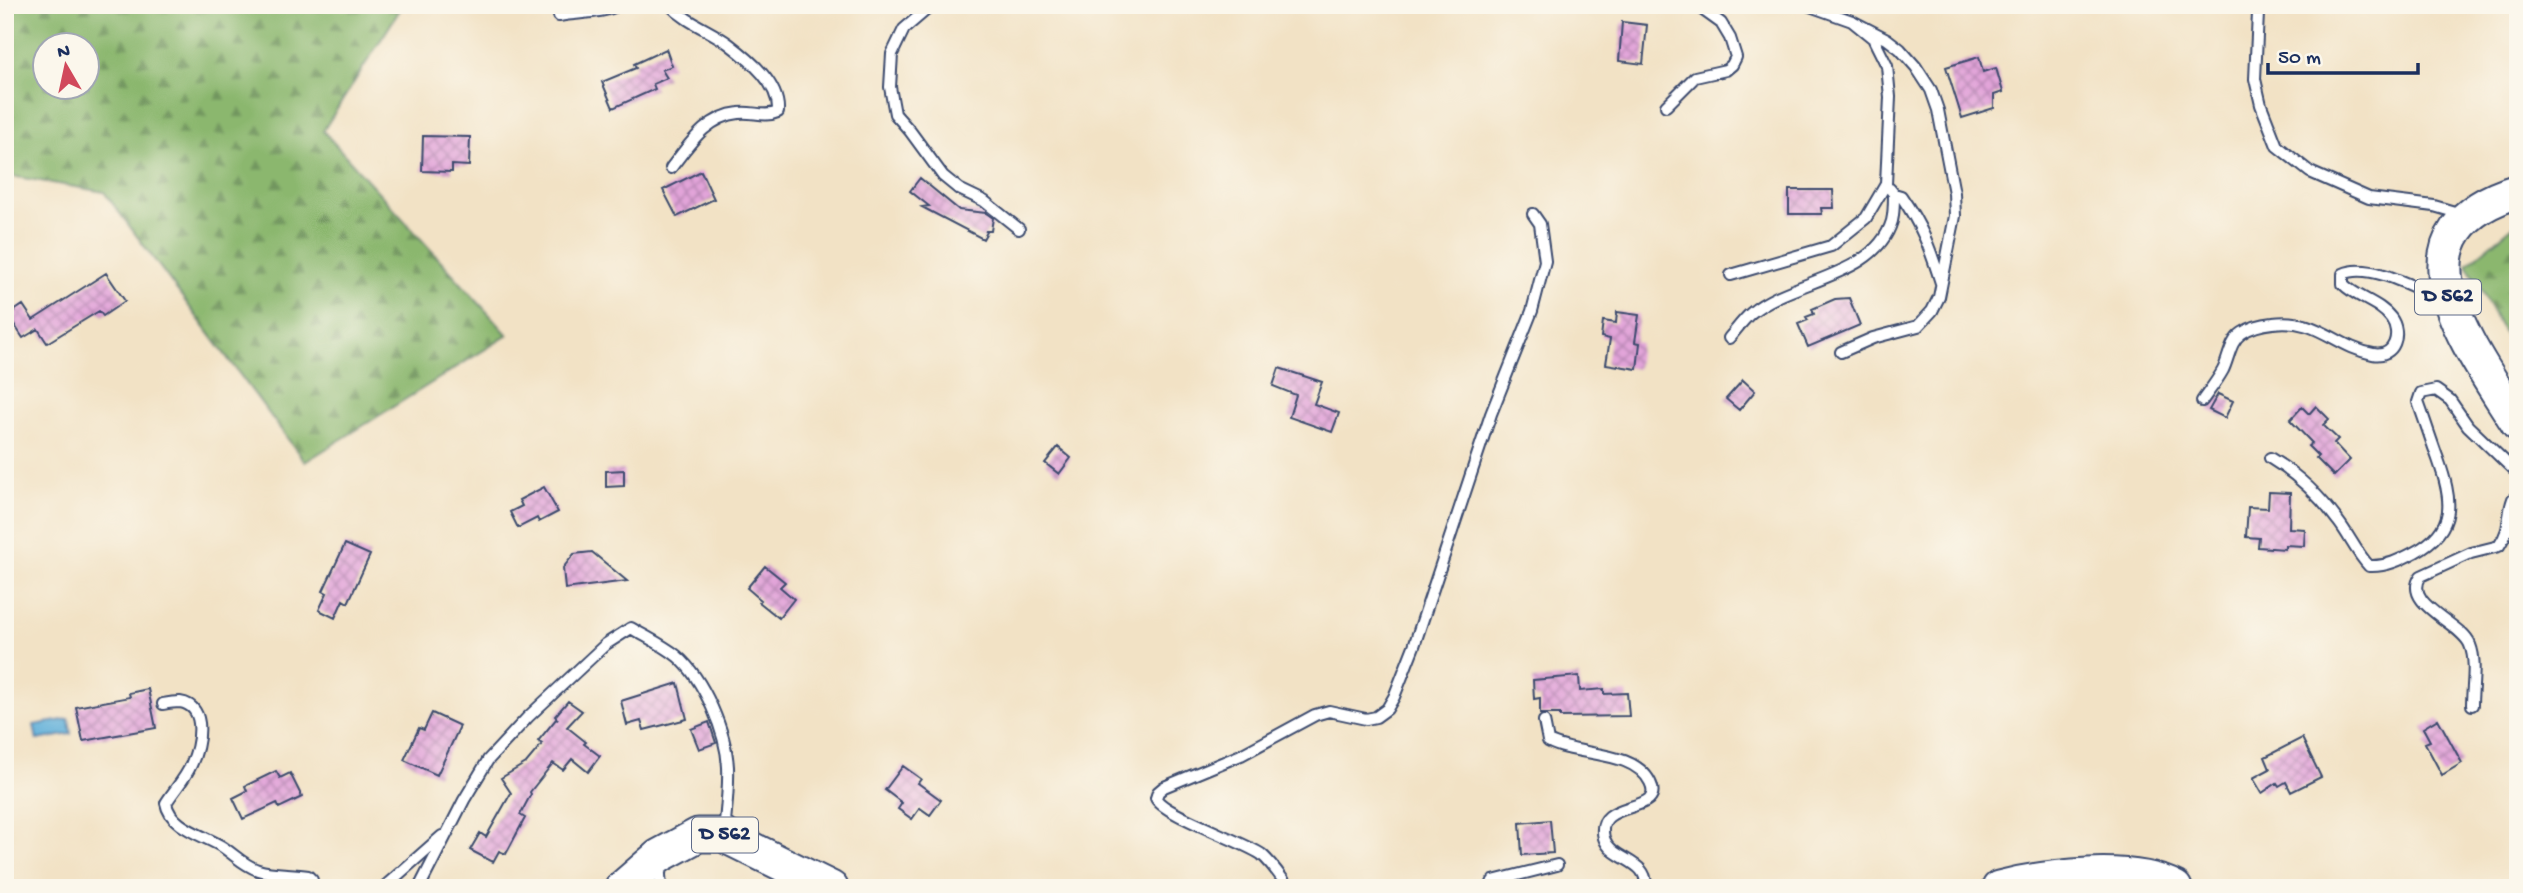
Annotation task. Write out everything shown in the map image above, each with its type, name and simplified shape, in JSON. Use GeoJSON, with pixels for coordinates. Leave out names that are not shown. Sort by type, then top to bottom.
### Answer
{"type":"FeatureCollection","features":[{"type":"Feature","properties":{"kind":"main road","name":"D 562"},"geometry":{"type":"LineString","coordinates":[[2518,191],[2491,199],[2468,215],[2452,233],[2445,263],[2447,292],[2459,328],[2518,424]]}},
{"type":"Feature","properties":{"kind":"main road","name":"D 562"},"geometry":{"type":"LineString","coordinates":[[622,888],[660,872],[698,835],[723,835],[831,888]]}},
{"type":"Feature","properties":{"kind":"main road"},"geometry":{"type":"LineString","coordinates":[[1999,888],[2073,875],[2124,876],[2165,883],[2175,888]]}},
{"type":"Feature","properties":{"kind":"lane"},"geometry":{"type":"LineString","coordinates":[[559,16],[604,12],[619,5]]}},
{"type":"Feature","properties":{"kind":"lane"},"geometry":{"type":"LineString","coordinates":[[670,5],[688,20],[728,43],[757,69],[774,91],[778,106],[778,112],[769,116],[741,112],[708,124],[671,168]]}},
{"type":"Feature","properties":{"kind":"lane"},"geometry":{"type":"LineString","coordinates":[[932,5],[904,29],[892,54],[890,87],[895,114],[943,176],[959,189],[984,201],[1019,229]]}},
{"type":"Feature","properties":{"kind":"lane"},"geometry":{"type":"LineString","coordinates":[[1666,106],[1695,77],[1726,70],[1736,57],[1730,38],[1721,23],[1696,5]]}},
{"type":"Feature","properties":{"kind":"lane"},"geometry":{"type":"LineString","coordinates":[[1807,5],[1852,21],[1887,39],[1916,67],[1931,90],[1938,110],[1954,193],[1955,216],[1933,311],[1918,326],[1873,338],[1841,352]]}},
{"type":"Feature","properties":{"kind":"lane"},"geometry":{"type":"LineString","coordinates":[[2255,5],[2258,13],[2255,79],[2261,105],[2277,146],[2310,172],[2369,198],[2434,206],[2468,215]]}},
{"type":"Feature","properties":{"kind":"lane"},"geometry":{"type":"LineString","coordinates":[[1731,275],[1831,246],[1866,218],[1886,184],[1890,97],[1886,66],[1873,38],[1852,21]]}},
{"type":"Feature","properties":{"kind":"lane"},"geometry":{"type":"LineString","coordinates":[[1886,184],[1894,194],[1901,196],[1918,220],[1941,284]]}},
{"type":"Feature","properties":{"kind":"lane"},"geometry":{"type":"LineString","coordinates":[[1729,338],[1751,313],[1780,296],[1862,260],[1874,251],[1893,219],[1894,194]]}},
{"type":"Feature","properties":{"kind":"lane"},"geometry":{"type":"LineString","coordinates":[[1289,888],[1265,857],[1235,839],[1164,809],[1156,799],[1158,792],[1164,787],[1241,755],[1315,715],[1329,711],[1366,719],[1376,717],[1387,709],[1415,646],[1491,415],[1532,311],[1545,261],[1540,224],[1533,215]]}},
{"type":"Feature","properties":{"kind":"lane"},"geometry":{"type":"LineString","coordinates":[[2202,401],[2222,372],[2233,343],[2242,333],[2261,324],[2308,324],[2340,341],[2376,355],[2385,353],[2394,346],[2397,332],[2392,319],[2378,306],[2351,292],[2343,284],[2343,274],[2348,271],[2361,270],[2380,274],[2451,304]]}},
{"type":"Feature","properties":{"kind":"lane"},"geometry":{"type":"LineString","coordinates":[[2270,458],[2292,471],[2318,495],[2340,522],[2369,566],[2388,565],[2422,549],[2443,529],[2447,517],[2450,499],[2418,402],[2421,393],[2436,390],[2450,400],[2468,425],[2518,474]]}},
{"type":"Feature","properties":{"kind":"lane"},"geometry":{"type":"LineString","coordinates":[[2472,705],[2472,647],[2466,637],[2426,604],[2417,592],[2416,582],[2421,576],[2470,553],[2499,546],[2508,532],[2509,510],[2513,499],[2518,496]]}},
{"type":"Feature","properties":{"kind":"lane"},"geometry":{"type":"LineString","coordinates":[[419,888],[488,760],[528,717],[606,644],[631,628],[678,657],[696,678],[712,710],[728,764],[728,796],[723,835]]}},
{"type":"Feature","properties":{"kind":"lane"},"geometry":{"type":"LineString","coordinates":[[163,704],[180,702],[188,705],[196,713],[200,726],[199,742],[191,766],[166,803],[167,808],[185,828],[220,846],[247,866],[262,871],[308,876],[312,880],[312,888]]}},
{"type":"Feature","properties":{"kind":"lane"},"geometry":{"type":"LineString","coordinates":[[1544,722],[1548,741],[1558,746],[1619,759],[1646,775],[1652,791],[1648,800],[1609,814],[1604,822],[1604,835],[1608,846],[1640,868],[1645,875],[1645,888]]}},
{"type":"Feature","properties":{"kind":"lane"},"geometry":{"type":"LineString","coordinates":[[383,888],[447,832]]}},
{"type":"Feature","properties":{"kind":"lane"},"geometry":{"type":"LineString","coordinates":[[1490,888],[1493,881],[1503,877],[1557,865]]}},
{"type":"Feature","properties":{"kind":"green space"},"geometry":{"type":"Polygon","coordinates":[[[5,5],[403,5],[323,131],[508,335],[305,462],[104,192],[5,175],[5,5]]]}},
{"type":"Feature","properties":{"kind":"green space"},"geometry":{"type":"Polygon","coordinates":[[[2518,222],[2518,359],[2467,264],[2518,222]]]}},
{"type":"Feature","properties":{"kind":"water"},"geometry":{"type":"Polygon","coordinates":[[[69,719],[71,734],[37,740],[34,725],[69,719]]]}},
{"type":"Feature","properties":{"kind":"building"},"geometry":{"type":"Polygon","coordinates":[[[1622,22],[1647,25],[1643,64],[1619,61],[1622,22]]]}},
{"type":"Feature","properties":{"kind":"building"},"geometry":{"type":"Polygon","coordinates":[[[666,49],[672,66],[662,70],[667,78],[653,84],[655,89],[613,108],[602,82],[636,68],[634,64],[666,49]]]}},
{"type":"Feature","properties":{"kind":"building"},"geometry":{"type":"Polygon","coordinates":[[[1979,57],[1983,72],[1996,68],[2003,92],[1994,95],[1994,108],[1962,118],[1946,67],[1979,57]]]}},
{"type":"Feature","properties":{"kind":"building"},"geometry":{"type":"Polygon","coordinates":[[[423,136],[470,137],[469,166],[452,165],[452,172],[422,171],[423,136]]]}},
{"type":"Feature","properties":{"kind":"building"},"geometry":{"type":"Polygon","coordinates":[[[701,171],[714,199],[677,217],[663,190],[701,171]]]}},
{"type":"Feature","properties":{"kind":"building"},"geometry":{"type":"Polygon","coordinates":[[[920,178],[959,210],[986,213],[993,218],[991,231],[985,231],[987,232],[983,239],[922,207],[929,206],[910,191],[920,178]]]}},
{"type":"Feature","properties":{"kind":"building"},"geometry":{"type":"Polygon","coordinates":[[[1789,190],[1833,190],[1834,208],[1821,208],[1822,214],[1789,214],[1789,190]]]}},
{"type":"Feature","properties":{"kind":"building"},"geometry":{"type":"Polygon","coordinates":[[[106,273],[125,301],[103,316],[99,311],[47,343],[38,329],[23,338],[8,315],[23,305],[33,320],[106,273]]]}},
{"type":"Feature","properties":{"kind":"building"},"geometry":{"type":"Polygon","coordinates":[[[1849,298],[1860,325],[1808,347],[1798,324],[1814,314],[1812,309],[1835,299],[1849,298]]]}},
{"type":"Feature","properties":{"kind":"building"},"geometry":{"type":"Polygon","coordinates":[[[1617,312],[1639,315],[1635,342],[1640,343],[1637,369],[1606,364],[1610,339],[1601,337],[1603,321],[1616,323],[1617,312]]]}},
{"type":"Feature","properties":{"kind":"building"},"geometry":{"type":"Polygon","coordinates":[[[1279,368],[1322,382],[1314,404],[1339,413],[1332,432],[1289,417],[1296,395],[1273,386],[1279,368]]]}},
{"type":"Feature","properties":{"kind":"building"},"geometry":{"type":"Polygon","coordinates":[[[1743,380],[1755,391],[1739,410],[1726,399],[1743,380]]]}},
{"type":"Feature","properties":{"kind":"building"},"geometry":{"type":"Polygon","coordinates":[[[2218,394],[2233,401],[2225,418],[2209,410],[2218,394]]]}},
{"type":"Feature","properties":{"kind":"building"},"geometry":{"type":"Polygon","coordinates":[[[2316,406],[2329,419],[2323,425],[2338,439],[2334,443],[2350,460],[2334,476],[2308,446],[2312,443],[2290,420],[2302,407],[2309,414],[2316,406]]]}},
{"type":"Feature","properties":{"kind":"building"},"geometry":{"type":"Polygon","coordinates":[[[1058,447],[1071,458],[1059,474],[1045,463],[1058,447]]]}},
{"type":"Feature","properties":{"kind":"building"},"geometry":{"type":"Polygon","coordinates":[[[624,470],[624,486],[606,487],[606,471],[624,470]]]}},
{"type":"Feature","properties":{"kind":"building"},"geometry":{"type":"Polygon","coordinates":[[[544,487],[558,512],[539,522],[537,518],[518,528],[510,512],[522,506],[519,500],[544,487]]]}},
{"type":"Feature","properties":{"kind":"building"},"geometry":{"type":"Polygon","coordinates":[[[2269,492],[2290,493],[2289,528],[2305,529],[2304,546],[2285,545],[2285,549],[2258,547],[2259,538],[2246,537],[2248,507],[2268,508],[2269,492]]]}},
{"type":"Feature","properties":{"kind":"building"},"geometry":{"type":"Polygon","coordinates":[[[345,544],[370,555],[348,603],[343,600],[335,618],[319,610],[327,593],[323,591],[345,544]]]}},
{"type":"Feature","properties":{"kind":"building"},"geometry":{"type":"Polygon","coordinates":[[[592,552],[627,581],[565,589],[563,568],[574,554],[592,552]]]}},
{"type":"Feature","properties":{"kind":"building"},"geometry":{"type":"Polygon","coordinates":[[[765,566],[785,582],[780,587],[794,599],[779,618],[747,588],[765,566]]]}},
{"type":"Feature","properties":{"kind":"building"},"geometry":{"type":"Polygon","coordinates":[[[1579,676],[1580,691],[1604,689],[1604,694],[1627,693],[1629,716],[1560,717],[1560,714],[1540,714],[1540,698],[1534,699],[1533,680],[1579,676]]]}},
{"type":"Feature","properties":{"kind":"building"},"geometry":{"type":"Polygon","coordinates":[[[678,683],[687,719],[644,730],[641,721],[627,725],[621,701],[678,683]]]}},
{"type":"Feature","properties":{"kind":"building"},"geometry":{"type":"Polygon","coordinates":[[[148,689],[156,728],[83,741],[76,707],[130,697],[129,693],[148,689]]]}},
{"type":"Feature","properties":{"kind":"building"},"geometry":{"type":"Polygon","coordinates":[[[568,701],[582,711],[567,727],[600,756],[588,772],[572,759],[563,770],[553,763],[530,792],[520,815],[525,818],[506,854],[499,851],[493,862],[470,850],[480,833],[486,837],[511,793],[501,778],[526,763],[542,744],[538,741],[556,719],[558,720],[555,716],[568,701]]]}},
{"type":"Feature","properties":{"kind":"building"},"geometry":{"type":"Polygon","coordinates":[[[432,713],[460,726],[437,775],[404,760],[419,728],[424,730],[432,713]]]}},
{"type":"Feature","properties":{"kind":"building"},"geometry":{"type":"Polygon","coordinates":[[[2438,719],[2462,763],[2442,775],[2425,743],[2430,741],[2423,728],[2438,719]]]}},
{"type":"Feature","properties":{"kind":"building"},"geometry":{"type":"Polygon","coordinates":[[[709,722],[716,743],[699,749],[691,729],[709,722]]]}},
{"type":"Feature","properties":{"kind":"building"},"geometry":{"type":"Polygon","coordinates":[[[2302,738],[2321,777],[2291,792],[2286,782],[2279,786],[2277,783],[2262,793],[2253,778],[2270,769],[2265,757],[2302,738]]]}},
{"type":"Feature","properties":{"kind":"building"},"geometry":{"type":"Polygon","coordinates":[[[903,766],[921,779],[918,783],[941,800],[930,815],[920,808],[912,819],[898,809],[902,803],[885,790],[903,766]]]}},
{"type":"Feature","properties":{"kind":"building"},"geometry":{"type":"Polygon","coordinates":[[[276,771],[280,778],[290,773],[302,797],[279,808],[277,803],[243,819],[233,798],[247,791],[245,786],[276,771]]]}},
{"type":"Feature","properties":{"kind":"building"},"geometry":{"type":"Polygon","coordinates":[[[1550,820],[1553,853],[1522,855],[1520,823],[1550,820]]]}}]}
